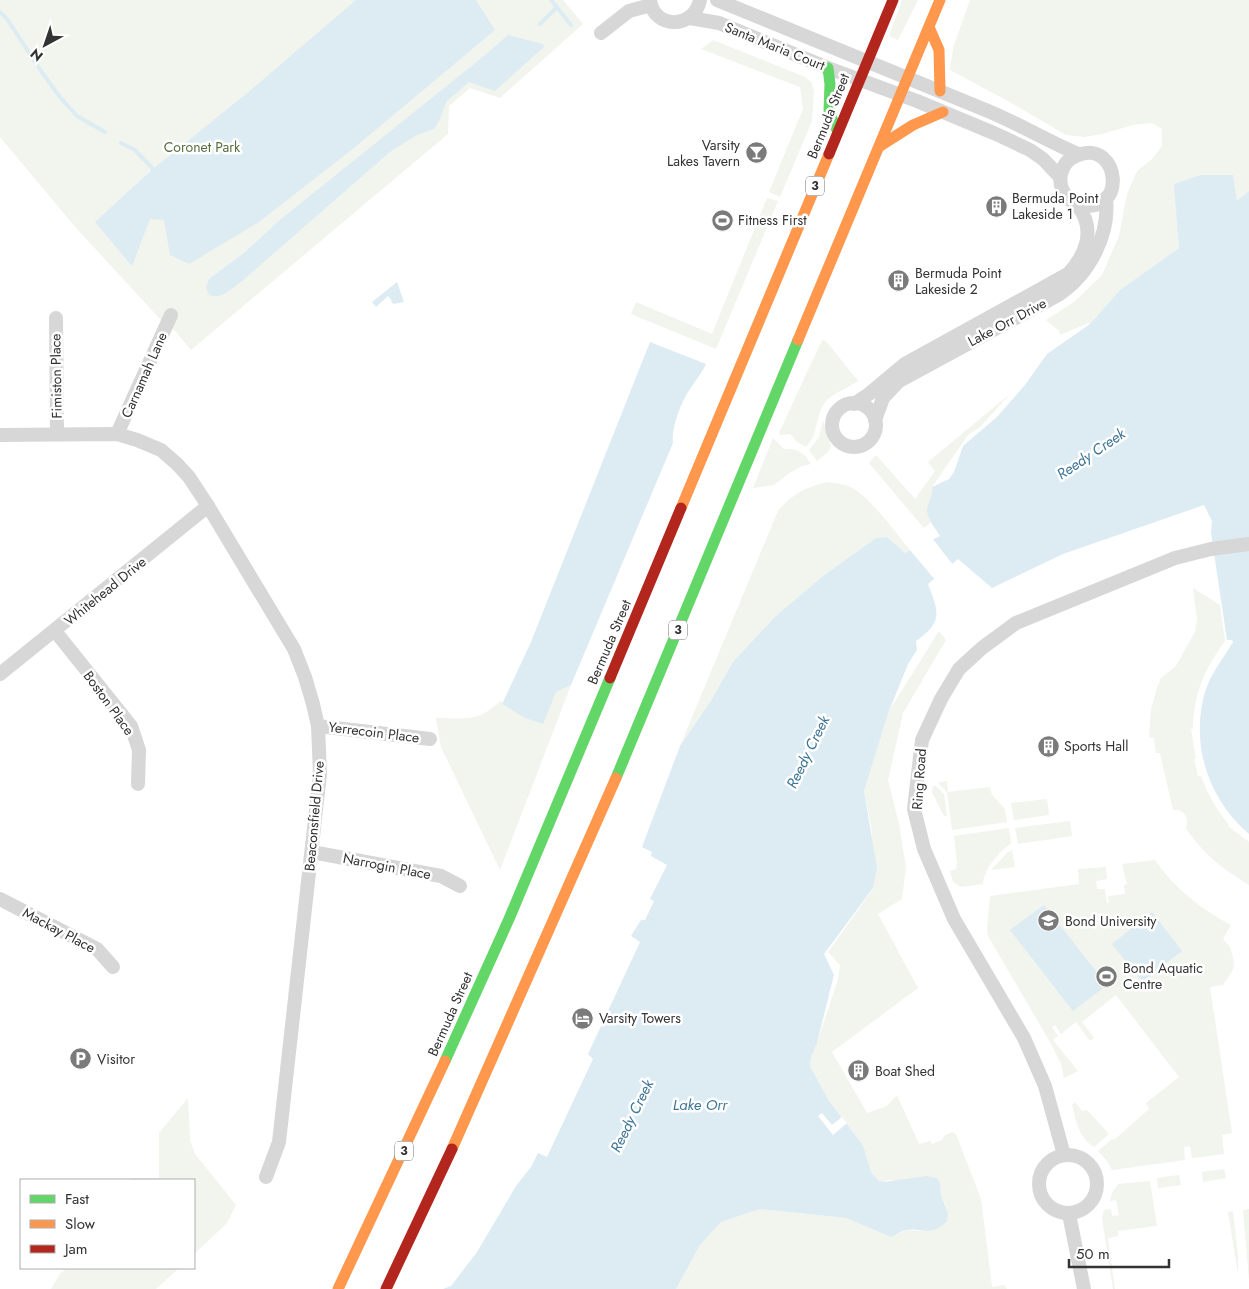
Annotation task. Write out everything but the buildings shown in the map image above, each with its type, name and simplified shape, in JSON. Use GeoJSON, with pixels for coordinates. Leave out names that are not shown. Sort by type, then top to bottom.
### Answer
{"type":"FeatureCollection","features":[{"type":"Feature","properties":{"kind":"main road","name":"Bermuda Street"},"geometry":{"type":"LineString","coordinates":[[338,1289],[411,1136],[509,919],[893,0]]}},
{"type":"Feature","properties":{"kind":"main road","name":"3"},"geometry":{"type":"LineString","coordinates":[[386,1289],[470,1111],[572,880],[940,0]]}},
{"type":"Feature","properties":{"kind":"main road"},"geometry":{"type":"LineString","coordinates":[[929,27],[939,50],[940,91]]}},
{"type":"Feature","properties":{"kind":"main road"},"geometry":{"type":"LineString","coordinates":[[828,68],[830,112],[838,132]]}},
{"type":"Feature","properties":{"kind":"main road"},"geometry":{"type":"LineString","coordinates":[[880,146],[913,125],[942,112]]}},
{"type":"Feature","properties":{"kind":"street"},"geometry":{"type":"LineString","coordinates":[[690,18],[698,8],[700,0]]}},
{"type":"Feature","properties":{"kind":"street","name":"Santa Maria Court"},"geometry":{"type":"LineString","coordinates":[[717,0],[867,61]]}},
{"type":"Feature","properties":{"kind":"street"},"geometry":{"type":"LineString","coordinates":[[601,33],[629,11],[650,2]]}},
{"type":"Feature","properties":{"kind":"street","name":"Santa Maria Court"},"geometry":{"type":"LineString","coordinates":[[650,2],[657,15],[668,22],[683,21],[690,18],[719,24],[859,80]]}},
{"type":"Feature","properties":{"kind":"street"},"geometry":{"type":"LineString","coordinates":[[867,61],[1019,124],[1052,143],[1078,154],[1094,154],[1111,168],[1114,183],[1106,198],[1092,206],[1077,204],[1064,193],[1061,186],[1060,177],[1066,163],[1078,154]]}},
{"type":"Feature","properties":{"kind":"street"},"geometry":{"type":"LineString","coordinates":[[859,80],[901,95],[1030,150],[1043,159],[1060,177]]}},
{"type":"Feature","properties":{"kind":"street","name":"Lake Orr Drive"},"geometry":{"type":"LineString","coordinates":[[875,420],[883,398],[892,386],[899,381],[1058,295],[1073,283],[1088,264],[1100,241],[1108,211],[1106,198]]}},
{"type":"Feature","properties":{"kind":"street","name":"Lake Orr Drive"},"geometry":{"type":"LineString","coordinates":[[854,404],[905,364],[1068,274],[1083,255],[1087,236],[1086,223],[1077,204]]}},
{"type":"Feature","properties":{"kind":"street","name":"Carnamah Lane"},"geometry":{"type":"LineString","coordinates":[[117,434],[171,315]]}},
{"type":"Feature","properties":{"kind":"street","name":"Fimiston Place"},"geometry":{"type":"LineString","coordinates":[[56,318],[57,434]]}},
{"type":"Feature","properties":{"kind":"street"},"geometry":{"type":"LineString","coordinates":[[854,404],[868,408],[875,420],[874,434],[865,444],[853,447],[842,444],[834,434],[833,420],[841,408],[854,404]]}},
{"type":"Feature","properties":{"kind":"street","name":"Beaconsfield Drive"},"geometry":{"type":"LineString","coordinates":[[0,435],[117,434],[161,450],[189,477],[208,506],[294,649],[305,677],[318,726],[320,774],[279,1142],[266,1177]]}},
{"type":"Feature","properties":{"kind":"street","name":"Whitehead Drive"},"geometry":{"type":"LineString","coordinates":[[0,674],[208,506]]}},
{"type":"Feature","properties":{"kind":"street","name":"Ring Road"},"geometry":{"type":"LineString","coordinates":[[1064,1155],[1045,1086],[1024,1038],[954,919],[924,848],[914,809],[922,740],[941,699],[959,670],[982,648],[1016,623],[1175,558],[1211,549],[1249,544]]}},
{"type":"Feature","properties":{"kind":"street","name":"Boston Place"},"geometry":{"type":"LineString","coordinates":[[55,631],[130,726],[139,750],[138,784]]}},
{"type":"Feature","properties":{"kind":"street","name":"Yerrecoin Place"},"geometry":{"type":"LineString","coordinates":[[318,726],[430,739]]}},
{"type":"Feature","properties":{"kind":"street","name":"Narrogin Place"},"geometry":{"type":"LineString","coordinates":[[312,852],[442,876],[460,886]]}},
{"type":"Feature","properties":{"kind":"street","name":"Mackay Place"},"geometry":{"type":"LineString","coordinates":[[0,899],[97,949],[113,967]]}},
{"type":"Feature","properties":{"kind":"street"},"geometry":{"type":"LineString","coordinates":[[1064,1155],[1080,1158],[1088,1164],[1094,1172],[1097,1182],[1094,1198],[1079,1212],[1069,1214],[1052,1209],[1044,1202],[1038,1183],[1040,1173],[1046,1165],[1054,1158],[1064,1155]]}},
{"type":"Feature","properties":{"kind":"street"},"geometry":{"type":"LineString","coordinates":[[1069,1214],[1084,1289]]}},
{"type":"Feature","properties":{"kind":"green space","name":"Coronet Park"},"geometry":{"type":"Polygon","coordinates":[[[0,0],[563,0],[583,24],[500,98],[470,88],[449,106],[448,134],[191,350],[77,229],[0,137],[0,0]]]}},
{"type":"Feature","properties":{"kind":"green space"},"geometry":{"type":"Polygon","coordinates":[[[902,0],[918,0],[898,40],[889,36],[902,0]]]}},
{"type":"Feature","properties":{"kind":"green space"},"geometry":{"type":"Polygon","coordinates":[[[970,0],[1249,0],[1249,191],[1237,202],[1233,175],[1179,248],[1120,290],[1090,324],[1088,323],[1060,335],[1059,331],[1046,320],[1074,302],[1102,275],[1119,236],[1127,194],[1137,171],[1153,158],[1162,146],[1162,129],[1152,123],[1133,125],[1084,137],[1066,135],[950,70],[953,48],[970,0]]]}},
{"type":"Feature","properties":{"kind":"green space"},"geometry":{"type":"Polygon","coordinates":[[[713,40],[805,77],[811,82],[814,91],[812,121],[780,197],[769,192],[803,109],[800,87],[701,49],[713,40]]]}},
{"type":"Feature","properties":{"kind":"green space"},"geometry":{"type":"Polygon","coordinates":[[[767,198],[778,201],[716,349],[631,314],[636,302],[712,334],[767,198]]]}},
{"type":"Feature","properties":{"kind":"green space"},"geometry":{"type":"Polygon","coordinates":[[[822,340],[826,341],[858,381],[834,395],[823,405],[813,436],[806,447],[797,442],[790,434],[781,435],[779,433],[822,340]]]}},
{"type":"Feature","properties":{"kind":"green space"},"geometry":{"type":"Polygon","coordinates":[[[1010,394],[979,428],[968,435],[932,487],[933,493],[927,510],[931,522],[924,528],[869,463],[876,455],[915,499],[935,471],[928,462],[1010,394]]]}},
{"type":"Feature","properties":{"kind":"green space"},"geometry":{"type":"Polygon","coordinates":[[[823,421],[831,447],[817,461],[809,450],[819,437],[823,421]]]}},
{"type":"Feature","properties":{"kind":"green space"},"geometry":{"type":"Polygon","coordinates":[[[773,438],[784,449],[803,454],[811,464],[802,466],[774,485],[753,488],[773,438]]]}},
{"type":"Feature","properties":{"kind":"green space"},"geometry":{"type":"Polygon","coordinates":[[[827,482],[845,485],[858,491],[911,551],[905,554],[887,537],[876,538],[823,576],[733,662],[710,702],[680,746],[778,511],[800,492],[827,482]]]}},
{"type":"Feature","properties":{"kind":"green space"},"geometry":{"type":"Polygon","coordinates":[[[1193,588],[1220,605],[1225,641],[1206,672],[1198,693],[1193,729],[1191,729],[1196,759],[1194,759],[1198,776],[1201,776],[1210,796],[1228,826],[1249,842],[1249,885],[1231,874],[1206,853],[1186,828],[1187,818],[1185,815],[1180,811],[1173,810],[1160,753],[1156,753],[1154,738],[1149,737],[1151,710],[1160,679],[1176,666],[1195,632],[1197,619],[1193,588]]]}},
{"type":"Feature","properties":{"kind":"green space"},"geometry":{"type":"Polygon","coordinates":[[[939,631],[946,640],[903,713],[888,780],[899,824],[906,867],[902,899],[878,914],[918,988],[832,1052],[867,1113],[887,1106],[897,1095],[919,1144],[930,1141],[932,1144],[942,1140],[944,1136],[952,1132],[956,1134],[981,1199],[992,1287],[1004,1285],[1007,1289],[676,1289],[700,1245],[721,1222],[760,1209],[846,1218],[891,1237],[907,1230],[922,1231],[946,1206],[941,1195],[940,1183],[888,1180],[883,1182],[878,1180],[871,1172],[863,1145],[829,1101],[810,1066],[811,1057],[838,979],[840,965],[828,952],[873,889],[872,831],[864,791],[889,711],[939,631]]]}},
{"type":"Feature","properties":{"kind":"green space"},"geometry":{"type":"Polygon","coordinates":[[[571,685],[500,870],[441,747],[436,718],[470,718],[485,713],[500,701],[525,718],[556,692],[571,685]]]}},
{"type":"Feature","properties":{"kind":"green space"},"geometry":{"type":"Polygon","coordinates":[[[947,781],[948,792],[990,787],[992,795],[1005,809],[1007,822],[952,830],[947,792],[939,784],[939,782],[947,781]]]}},
{"type":"Feature","properties":{"kind":"green space"},"geometry":{"type":"Polygon","coordinates":[[[933,786],[936,786],[944,794],[947,816],[944,816],[932,792],[933,786]]]}},
{"type":"Feature","properties":{"kind":"green space"},"geometry":{"type":"Polygon","coordinates":[[[1047,799],[1049,815],[1014,820],[1011,803],[1047,799]]]}},
{"type":"Feature","properties":{"kind":"green space"},"geometry":{"type":"Polygon","coordinates":[[[1070,821],[1072,836],[1018,844],[1015,828],[1070,821]]]}},
{"type":"Feature","properties":{"kind":"green space"},"geometry":{"type":"Polygon","coordinates":[[[1009,828],[1011,843],[989,866],[983,884],[961,887],[953,882],[950,871],[956,869],[957,864],[954,836],[1009,828]]]}},
{"type":"Feature","properties":{"kind":"green space"},"geometry":{"type":"Polygon","coordinates":[[[1012,850],[1015,867],[991,870],[1008,852],[1012,850]]]}},
{"type":"Feature","properties":{"kind":"green space","name":"Bond Aquatic Centre"},"geometry":{"type":"Polygon","coordinates":[[[1155,860],[1179,889],[1209,912],[1231,925],[1223,939],[1230,947],[1234,962],[1233,970],[1223,985],[1210,987],[1232,1133],[1222,1135],[1224,1154],[1192,1158],[1190,1146],[1184,1147],[1185,1160],[1112,1170],[1098,1151],[1112,1139],[1114,1140],[1149,1109],[1146,1103],[1179,1077],[1116,995],[1082,1022],[1094,1038],[1090,1041],[1076,1022],[1061,1034],[1055,1025],[1052,1027],[1058,1036],[1053,1040],[1078,1071],[1064,1078],[1061,1064],[1050,1042],[988,936],[990,896],[1079,884],[1078,869],[1106,867],[1107,879],[1096,881],[1097,889],[1105,889],[1107,903],[1109,903],[1108,896],[1125,894],[1124,885],[1127,884],[1122,864],[1155,860]]]}},
{"type":"Feature","properties":{"kind":"green space"},"geometry":{"type":"Polygon","coordinates":[[[188,1098],[190,1140],[195,1154],[236,1205],[227,1223],[195,1253],[195,1179],[131,1178],[159,1178],[159,1133],[188,1098]]]}},
{"type":"Feature","properties":{"kind":"green space"},"geometry":{"type":"Polygon","coordinates":[[[1075,1102],[1082,1111],[1087,1110],[1109,1134],[1094,1147],[1085,1139],[1079,1129],[1072,1105],[1075,1102]]]}},
{"type":"Feature","properties":{"kind":"green space"},"geometry":{"type":"Polygon","coordinates":[[[1224,1169],[1226,1178],[1203,1182],[1202,1172],[1224,1169]]]}},
{"type":"Feature","properties":{"kind":"green space"},"geometry":{"type":"Polygon","coordinates":[[[1179,1175],[1181,1185],[1158,1188],[1157,1178],[1179,1175]]]}},
{"type":"Feature","properties":{"kind":"green space"},"geometry":{"type":"Polygon","coordinates":[[[1150,1181],[1157,1226],[1118,1231],[1118,1236],[1108,1238],[1115,1289],[1113,1289],[1102,1218],[1104,1210],[1111,1209],[1112,1216],[1119,1215],[1116,1200],[1110,1201],[1113,1191],[1118,1184],[1150,1181]]]}},
{"type":"Feature","properties":{"kind":"green space"},"geometry":{"type":"Polygon","coordinates":[[[1249,1209],[1249,1280],[1243,1210],[1249,1209]]]}},
{"type":"Feature","properties":{"kind":"green space"},"geometry":{"type":"Polygon","coordinates":[[[1233,1211],[1238,1256],[1238,1274],[1228,1212],[1233,1211]]]}},
{"type":"Feature","properties":{"kind":"green space"},"geometry":{"type":"Polygon","coordinates":[[[66,1269],[178,1269],[156,1289],[51,1289],[60,1274],[66,1269]]]}},
{"type":"Feature","properties":{"kind":"water"},"geometry":{"type":"Polygon","coordinates":[[[356,0],[476,0],[495,30],[354,148],[259,222],[189,264],[170,255],[164,220],[150,219],[132,266],[95,222],[153,169],[246,94],[356,0]]]}},
{"type":"Feature","properties":{"kind":"water"},"geometry":{"type":"Polygon","coordinates":[[[508,35],[543,44],[544,47],[495,91],[469,82],[446,102],[434,129],[417,135],[390,152],[231,290],[223,295],[209,295],[206,287],[209,279],[244,253],[281,219],[508,35]]]}},
{"type":"Feature","properties":{"kind":"water","name":"Lake Orr"},"geometry":{"type":"Polygon","coordinates":[[[1201,175],[1233,175],[1237,201],[1249,191],[1249,834],[1235,820],[1213,787],[1202,751],[1200,731],[1205,692],[1214,672],[1233,642],[1232,640],[1227,640],[1211,533],[1212,521],[1204,505],[1063,554],[992,588],[958,559],[928,584],[935,602],[935,622],[916,641],[917,650],[908,664],[889,711],[864,791],[877,868],[873,888],[824,954],[834,975],[810,1066],[829,1101],[863,1145],[871,1172],[878,1180],[883,1182],[927,1176],[937,1178],[948,1213],[947,1221],[931,1231],[912,1229],[902,1231],[891,1237],[846,1218],[760,1209],[721,1222],[700,1245],[676,1289],[443,1289],[451,1286],[477,1252],[538,1153],[547,1157],[593,1059],[588,1054],[640,942],[631,936],[641,920],[645,920],[654,901],[650,899],[667,865],[651,856],[652,852],[642,847],[680,746],[710,702],[733,662],[775,617],[823,576],[876,538],[887,537],[905,553],[940,536],[930,521],[927,511],[932,487],[949,479],[954,472],[963,446],[997,417],[1025,385],[1047,354],[1090,324],[1120,290],[1179,248],[1174,184],[1201,175]]]}},
{"type":"Feature","properties":{"kind":"water"},"geometry":{"type":"Polygon","coordinates":[[[397,282],[404,302],[394,304],[388,296],[376,307],[372,302],[397,282]]]}},
{"type":"Feature","properties":{"kind":"water"},"geometry":{"type":"Polygon","coordinates":[[[650,342],[706,364],[682,404],[675,425],[673,443],[571,685],[556,692],[543,724],[525,718],[502,704],[531,642],[650,342]]]}},
{"type":"Feature","properties":{"kind":"water"},"geometry":{"type":"Polygon","coordinates":[[[1044,905],[1107,985],[1073,1011],[1010,930],[1044,905]]]}},
{"type":"Feature","properties":{"kind":"water"},"geometry":{"type":"Polygon","coordinates":[[[1152,912],[1182,951],[1142,982],[1112,944],[1152,912]]]}},
{"type":"Feature","properties":{"kind":"pier"},"geometry":{"type":"Polygon","coordinates":[[[932,538],[954,566],[936,581],[909,549],[932,538]]]}},
{"type":"Feature","properties":{"kind":"pier"},"geometry":{"type":"Polygon","coordinates":[[[822,1113],[832,1125],[842,1117],[847,1123],[833,1135],[818,1116],[822,1113]]]}},
{"type":"Feature","properties":{"kind":"waterway"},"geometry":{"type":"LineString","coordinates":[[551,0],[571,25]]}},
{"type":"Feature","properties":{"kind":"waterway"},"geometry":{"type":"LineString","coordinates":[[540,24],[557,7]]}},
{"type":"Feature","properties":{"kind":"waterway"},"geometry":{"type":"LineString","coordinates":[[0,12],[7,19],[59,96],[77,116],[105,132]]}},
{"type":"Feature","properties":{"kind":"waterway"},"geometry":{"type":"LineString","coordinates":[[121,143],[135,150],[153,169]]}},
{"type":"Feature","properties":{"kind":"traffic: fast"},"geometry":{"type":"LineString","coordinates":[[828,68],[830,84],[829,112],[838,132]]}},
{"type":"Feature","properties":{"kind":"traffic: fast"},"geometry":{"type":"LineString","coordinates":[[616,778],[798,340]]}},
{"type":"Feature","properties":{"kind":"traffic: fast"},"geometry":{"type":"LineString","coordinates":[[445,1061],[509,919],[610,678]]}},
{"type":"Feature","properties":{"kind":"traffic: slow"},"geometry":{"type":"LineString","coordinates":[[798,340],[940,0]]}},
{"type":"Feature","properties":{"kind":"traffic: slow"},"geometry":{"type":"LineString","coordinates":[[929,27],[939,50],[940,91]]}},
{"type":"Feature","properties":{"kind":"traffic: slow"},"geometry":{"type":"LineString","coordinates":[[880,146],[913,125],[943,112]]}},
{"type":"Feature","properties":{"kind":"traffic: slow"},"geometry":{"type":"LineString","coordinates":[[681,508],[829,154]]}},
{"type":"Feature","properties":{"kind":"traffic: slow"},"geometry":{"type":"LineString","coordinates":[[452,1149],[616,778]]}},
{"type":"Feature","properties":{"kind":"traffic: slow"},"geometry":{"type":"LineString","coordinates":[[338,1289],[445,1061]]}},
{"type":"Feature","properties":{"kind":"traffic: jam"},"geometry":{"type":"LineString","coordinates":[[829,154],[893,0]]}},
{"type":"Feature","properties":{"kind":"traffic: jam"},"geometry":{"type":"LineString","coordinates":[[610,678],[681,508]]}},
{"type":"Feature","properties":{"kind":"traffic: jam"},"geometry":{"type":"LineString","coordinates":[[386,1289],[452,1149]]}},
{"type":"Feature","properties":{"kind":"place","name":"Varsity Lakes Tavern"},"geometry":{"type":"Point","coordinates":[756,153]}},
{"type":"Feature","properties":{"kind":"place","name":"Bermuda Point Lakeside 1"},"geometry":{"type":"Point","coordinates":[996,206]}},
{"type":"Feature","properties":{"kind":"place","name":"Fitness First"},"geometry":{"type":"Point","coordinates":[722,220]}},
{"type":"Feature","properties":{"kind":"place","name":"Bermuda Point Lakeside 2"},"geometry":{"type":"Point","coordinates":[899,281]}},
{"type":"Feature","properties":{"kind":"place","name":"Sports Hall"},"geometry":{"type":"Point","coordinates":[1048,746]}},
{"type":"Feature","properties":{"kind":"place","name":"Bond University"},"geometry":{"type":"Point","coordinates":[1049,921]}},
{"type":"Feature","properties":{"kind":"place","name":"Bond Aquatic Centre"},"geometry":{"type":"Point","coordinates":[1107,976]}},
{"type":"Feature","properties":{"kind":"place","name":"Varsity Towers"},"geometry":{"type":"Point","coordinates":[583,1018]}},
{"type":"Feature","properties":{"kind":"place","name":"Visitor"},"geometry":{"type":"Point","coordinates":[81,1059]}},
{"type":"Feature","properties":{"kind":"place","name":"Boat Shed"},"geometry":{"type":"Point","coordinates":[859,1071]}},
{"type":"Feature","properties":{"kind":"water label","name":"Reedy Creek"},"geometry":{"type":"Point","coordinates":[1091,454]}},
{"type":"Feature","properties":{"kind":"water label","name":"Reedy Creek"},"geometry":{"type":"Point","coordinates":[808,752]}},
{"type":"Feature","properties":{"kind":"water label","name":"Reedy Creek"},"geometry":{"type":"Point","coordinates":[632,1116]}}]}
